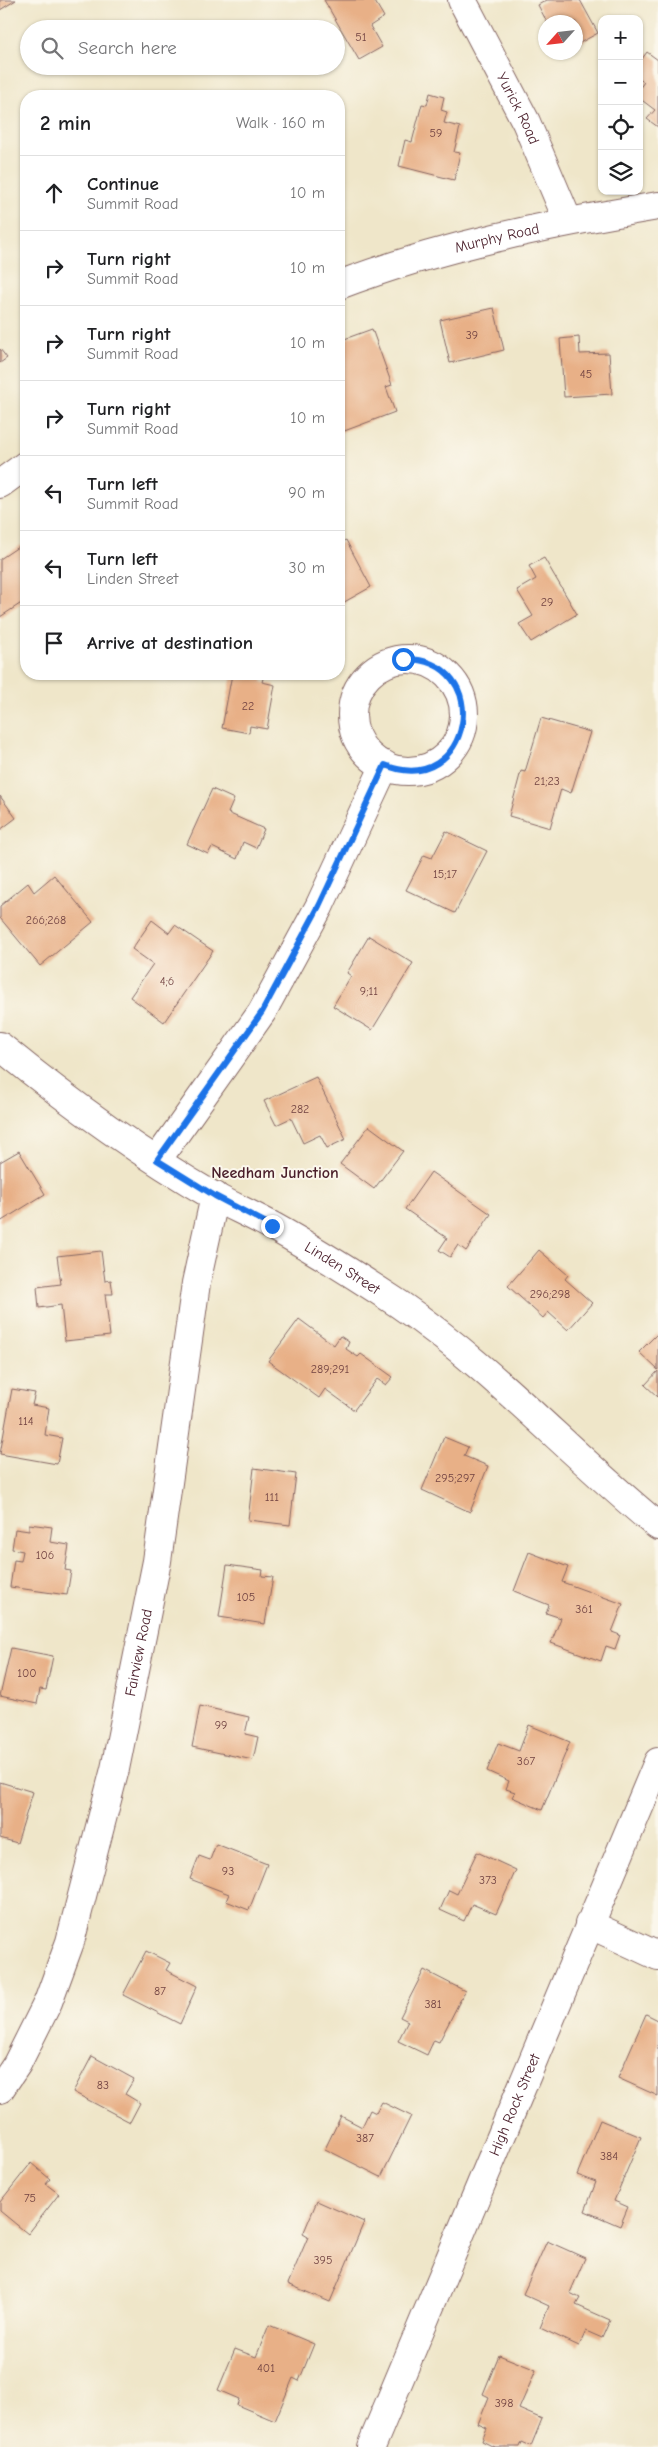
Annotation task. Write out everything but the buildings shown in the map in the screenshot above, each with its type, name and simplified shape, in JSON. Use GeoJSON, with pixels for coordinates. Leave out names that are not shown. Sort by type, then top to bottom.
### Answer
{"type":"FeatureCollection","features":[{"type":"Feature","properties":{"kind":"street","name":"Yurick Road"},"geometry":{"type":"LineString","coordinates":[[462,0],[526,122],[568,221]]}},
{"type":"Feature","properties":{"kind":"street","name":"Murphy Road"},"geometry":{"type":"LineString","coordinates":[[345,283],[431,255],[568,221],[658,206]]}},
{"type":"Feature","properties":{"kind":"street"},"geometry":{"type":"LineString","coordinates":[[0,484],[20,469]]}},
{"type":"Feature","properties":{"kind":"street"},"geometry":{"type":"LineString","coordinates":[[413,658],[432,664],[448,675],[459,691],[464,710],[459,739],[448,754],[432,766],[404,771],[385,765],[369,754],[358,738],[352,720],[357,691],[368,675],[393,660],[413,658]]}},
{"type":"Feature","properties":{"kind":"street"},"geometry":{"type":"LineString","coordinates":[[157,1160],[262,1012],[319,906],[385,765]]}},
{"type":"Feature","properties":{"kind":"street","name":"Linden Street"},"geometry":{"type":"LineString","coordinates":[[0,1046],[50,1087],[157,1160],[215,1196],[327,1258],[401,1305],[464,1353],[658,1526]]}},
{"type":"Feature","properties":{"kind":"street","name":"Fairview Road"},"geometry":{"type":"LineString","coordinates":[[0,2089],[17,2064],[48,2002],[63,1959],[115,1770],[158,1561],[196,1283],[215,1196]]}},
{"type":"Feature","properties":{"kind":"street","name":"High Rock Street"},"geometry":{"type":"LineString","coordinates":[[371,2447],[658,1762]]}},
{"type":"Feature","properties":{"kind":"street"},"geometry":{"type":"LineString","coordinates":[[589,1924],[658,1956]]}},
{"type":"Feature","properties":{"kind":"district","name":"Needham Junction"},"geometry":{"type":"Point","coordinates":[275,1172]}},
{"type":"Feature","properties":{"kind":"route"},"geometry":{"type":"LineString","coordinates":[[272,1226],[215,1196],[157,1160],[262,1012],[319,906],[385,765],[404,771],[432,766],[448,754],[459,739],[464,719],[464,710],[459,691],[454,682],[448,675],[432,664],[413,658],[403,659]]}}]}
